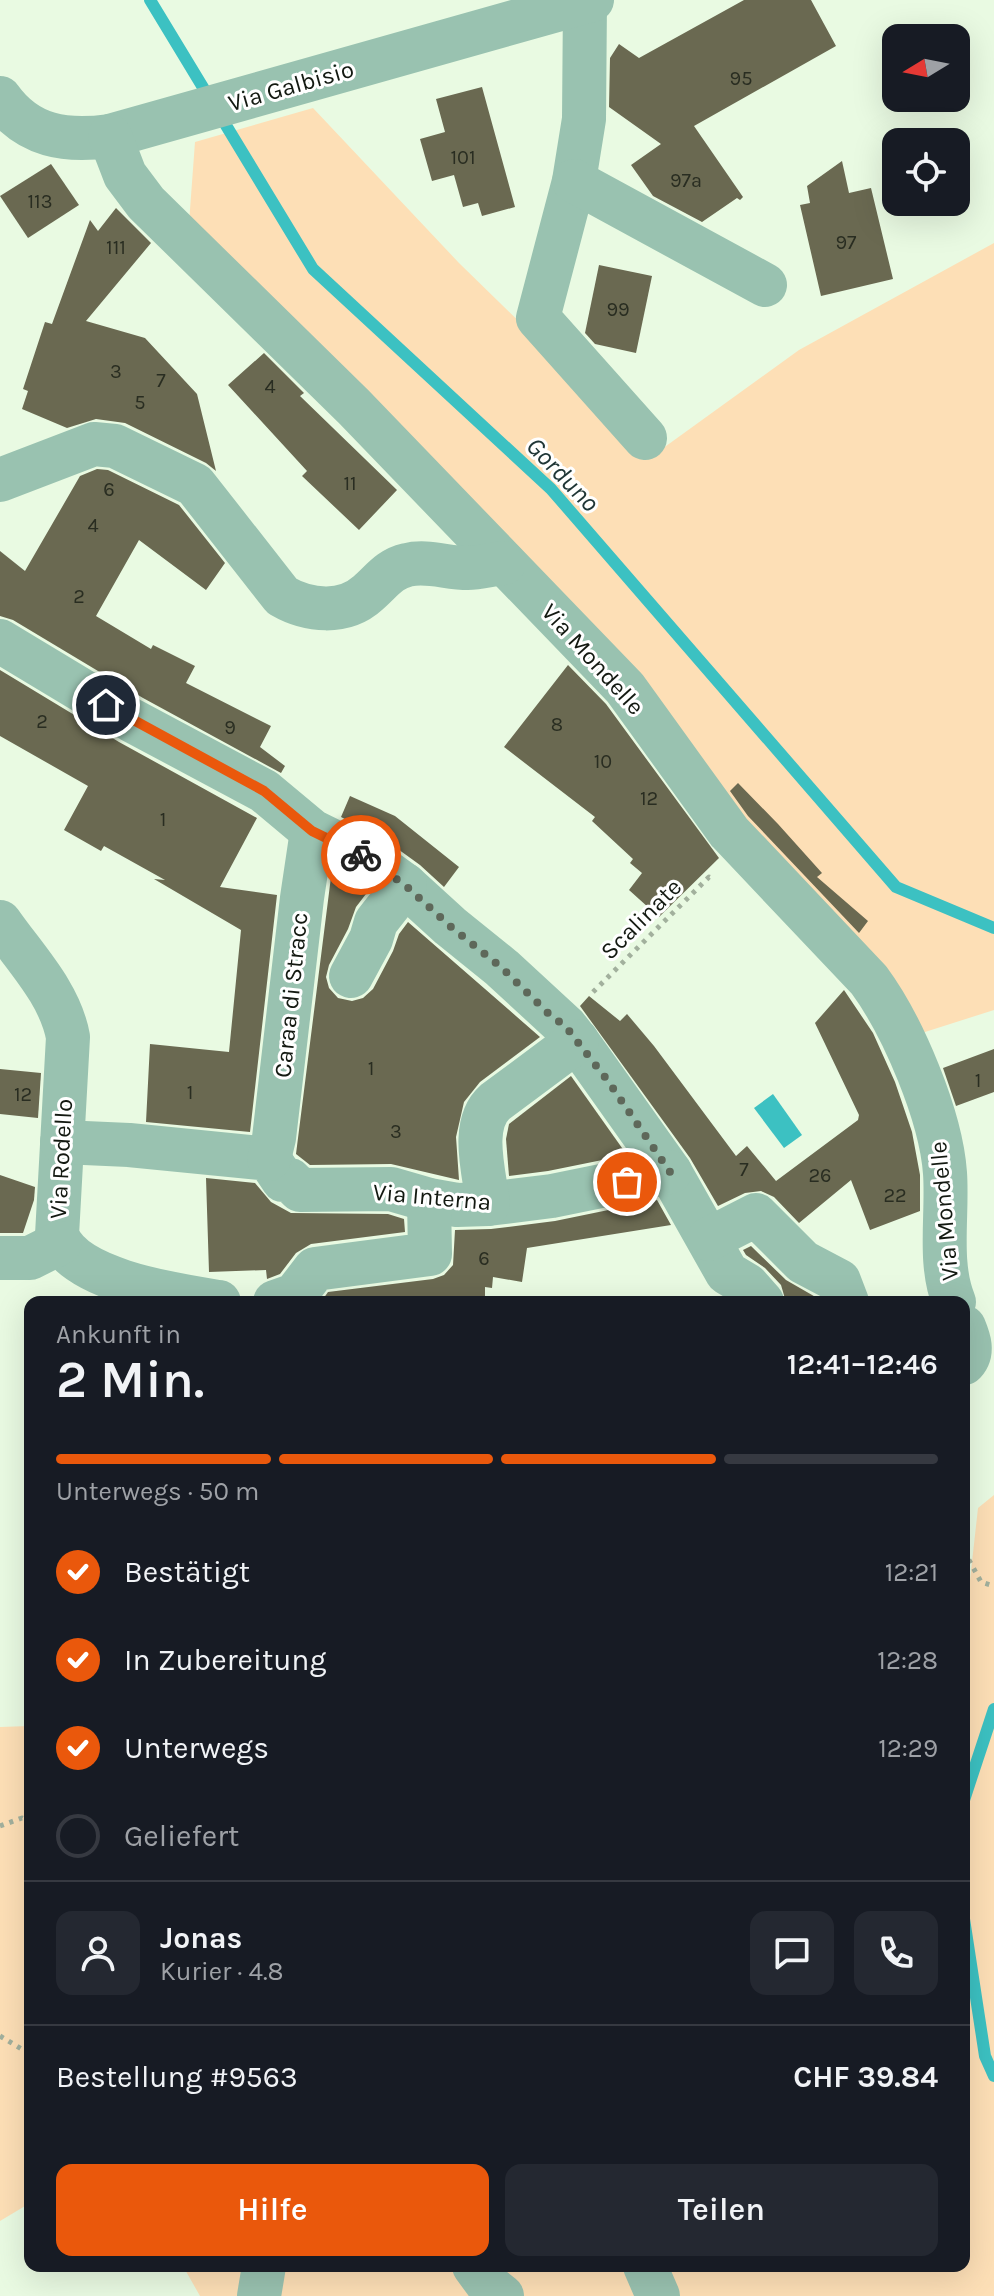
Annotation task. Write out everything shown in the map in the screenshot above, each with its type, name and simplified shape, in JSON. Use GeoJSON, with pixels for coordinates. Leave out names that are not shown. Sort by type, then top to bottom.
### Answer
{"type":"FeatureCollection","features":[{"type":"Feature","properties":{"kind":"street","name":"Via Galbisio"},"geometry":{"type":"LineString","coordinates":[[0,98],[24,122],[61,138],[85,139],[274,91],[587,1]]}},
{"type":"Feature","properties":{"kind":"street"},"geometry":{"type":"LineString","coordinates":[[587,1],[584,119],[574,181],[538,318],[645,438]]}},
{"type":"Feature","properties":{"kind":"street","name":"Via Mondelle"},"geometry":{"type":"LineString","coordinates":[[118,133],[125,175],[146,203],[354,407],[625,688],[729,832],[882,997],[923,1088],[941,1145],[945,1173],[947,1279],[952,1296]]}},
{"type":"Feature","properties":{"kind":"street"},"geometry":{"type":"LineString","coordinates":[[574,181],[765,285]]}},
{"type":"Feature","properties":{"kind":"street"},"geometry":{"type":"LineString","coordinates":[[0,480],[94,444],[123,449],[195,485],[282,596],[314,608],[353,604],[367,595],[388,573],[402,566],[416,563],[468,568],[504,563]]}},
{"type":"Feature","properties":{"kind":"street"},"geometry":{"type":"LineString","coordinates":[[0,641],[131,720],[264,791],[312,831],[369,859],[405,885],[502,968],[577,1041],[670,1172],[718,1271],[747,1285],[757,1296]]}},
{"type":"Feature","properties":{"kind":"street","name":"Caraa di Stracc"},"geometry":{"type":"LineString","coordinates":[[269,1159],[312,831]]}},
{"type":"Feature","properties":{"kind":"street"},"geometry":{"type":"LineString","coordinates":[[351,976],[371,939],[376,922],[405,885]]}},
{"type":"Feature","properties":{"kind":"street","name":"Via Rodello"},"geometry":{"type":"LineString","coordinates":[[0,922],[44,983],[65,1019],[68,1037],[57,1223],[60,1243],[69,1254],[86,1265],[128,1283],[180,1296]]}},
{"type":"Feature","properties":{"kind":"street"},"geometry":{"type":"LineString","coordinates":[[488,1204],[481,1145],[485,1115],[495,1102],[577,1041]]}},
{"type":"Feature","properties":{"kind":"street"},"geometry":{"type":"LineString","coordinates":[[62,1142],[129,1145],[269,1159]]}},
{"type":"Feature","properties":{"kind":"street","name":"Via Interna"},"geometry":{"type":"LineString","coordinates":[[269,1159],[283,1180],[290,1180],[300,1190],[391,1189],[457,1205],[552,1196],[670,1172]]}},
{"type":"Feature","properties":{"kind":"street"},"geometry":{"type":"LineString","coordinates":[[292,1296],[315,1269],[430,1254],[429,1200]]}},
{"type":"Feature","properties":{"kind":"street"},"geometry":{"type":"LineString","coordinates":[[718,1271],[756,1215],[803,1262],[843,1292]]}},
{"type":"Feature","properties":{"kind":"street"},"geometry":{"type":"LineString","coordinates":[[0,1258],[30,1258],[60,1243]]}},
{"type":"Feature","properties":{"kind":"street"},"geometry":{"type":"LineString","coordinates":[[259,2296],[263,2272]]}},
{"type":"Feature","properties":{"kind":"street"},"geometry":{"type":"LineString","coordinates":[[478,2272],[502,2296]]}},
{"type":"Feature","properties":{"kind":"street"},"geometry":{"type":"LineString","coordinates":[[648,2272],[658,2296]]}},
{"type":"Feature","properties":{"kind":"path","name":"Scalinate"},"geometry":{"type":"LineString","coordinates":[[587,993],[595,991],[709,877],[723,884]]}},
{"type":"Feature","properties":{"kind":"path"},"geometry":{"type":"LineString","coordinates":[[970,1562],[981,1582],[994,1586]]}},
{"type":"Feature","properties":{"kind":"path"},"geometry":{"type":"LineString","coordinates":[[0,1826],[24,1819]]}},
{"type":"Feature","properties":{"kind":"path"},"geometry":{"type":"LineString","coordinates":[[0,2036],[24,2050]]}},
{"type":"Feature","properties":{"kind":"shaded area"},"geometry":{"type":"Polygon","coordinates":[[[313,108],[459,263],[655,454],[799,350],[994,243],[994,1010],[903,1039],[189,223],[195,142],[313,108]]]}},
{"type":"Feature","properties":{"kind":"shaded area"},"geometry":{"type":"Polygon","coordinates":[[[994,1495],[994,2296],[200,2296],[186,2272],[970,2272],[970,1580],[978,1508],[994,1495]]]}},
{"type":"Feature","properties":{"kind":"shaded area"},"geometry":{"type":"Polygon","coordinates":[[[24,1726],[24,2207],[0,2221],[0,1727],[24,1726]]]}},
{"type":"Feature","properties":{"kind":"water"},"geometry":{"type":"Polygon","coordinates":[[[773,1094],[802,1135],[784,1148],[754,1108],[773,1094]]]}},
{"type":"Feature","properties":{"kind":"building"},"geometry":{"type":"Polygon","coordinates":[[[744,0],[811,0],[836,46],[694,126],[743,197],[702,222],[653,196],[631,165],[661,144],[609,107],[610,58],[619,44],[639,58],[744,0]]]}},
{"type":"Feature","properties":{"kind":"building"},"geometry":{"type":"Polygon","coordinates":[[[482,87],[515,207],[482,216],[478,203],[463,207],[454,175],[432,181],[420,139],[445,132],[436,99],[482,87]]]}},
{"type":"Feature","properties":{"kind":"building"},"geometry":{"type":"Polygon","coordinates":[[[842,161],[849,193],[871,188],[893,279],[821,296],[800,205],[810,203],[807,186],[842,161]]]}},
{"type":"Feature","properties":{"kind":"building"},"geometry":{"type":"Polygon","coordinates":[[[51,164],[79,205],[28,238],[0,196],[51,164]]]}},
{"type":"Feature","properties":{"kind":"building"},"geometry":{"type":"Polygon","coordinates":[[[116,208],[151,243],[86,321],[145,338],[197,394],[216,471],[206,463],[125,423],[96,419],[67,428],[22,409],[28,391],[23,389],[45,322],[52,324],[90,220],[98,231],[116,208]]]}},
{"type":"Feature","properties":{"kind":"building"},"geometry":{"type":"Polygon","coordinates":[[[599,265],[652,276],[636,353],[595,344],[585,333],[599,265]]]}},
{"type":"Feature","properties":{"kind":"building"},"geometry":{"type":"Polygon","coordinates":[[[264,353],[304,393],[300,396],[397,490],[359,530],[302,476],[307,471],[228,385],[264,353]]]}},
{"type":"Feature","properties":{"kind":"building"},"geometry":{"type":"Polygon","coordinates":[[[97,469],[108,470],[179,505],[225,563],[206,590],[139,540],[96,616],[151,649],[153,645],[195,666],[186,683],[271,726],[260,747],[285,766],[281,773],[143,698],[13,620],[0,616],[0,551],[25,571],[80,476],[97,469]]]}},
{"type":"Feature","properties":{"kind":"building"},"geometry":{"type":"Polygon","coordinates":[[[568,665],[606,704],[719,858],[659,917],[629,890],[642,873],[630,863],[633,859],[592,821],[595,817],[504,747],[568,665]]]}},
{"type":"Feature","properties":{"kind":"building"},"geometry":{"type":"Polygon","coordinates":[[[0,670],[119,742],[257,818],[220,887],[277,895],[250,1132],[146,1122],[150,1044],[229,1052],[241,930],[154,879],[165,880],[104,846],[101,851],[64,830],[88,786],[0,736],[0,670]]]}},
{"type":"Feature","properties":{"kind":"building"},"geometry":{"type":"Polygon","coordinates":[[[738,783],[822,873],[817,877],[868,921],[859,933],[748,816],[730,791],[738,783]]]}},
{"type":"Feature","properties":{"kind":"building"},"geometry":{"type":"Polygon","coordinates":[[[350,796],[395,816],[459,867],[444,887],[384,839],[341,817],[350,796]]]}},
{"type":"Feature","properties":{"kind":"building"},"geometry":{"type":"Polygon","coordinates":[[[332,869],[369,890],[356,907],[329,965],[326,977],[329,988],[338,998],[352,1001],[363,998],[373,989],[399,934],[408,922],[540,1037],[480,1082],[464,1102],[456,1137],[459,1180],[391,1164],[310,1165],[296,1154],[332,869]]]}},
{"type":"Feature","properties":{"kind":"building"},"geometry":{"type":"Polygon","coordinates":[[[844,990],[873,1033],[895,1082],[912,1132],[920,1175],[920,1211],[870,1230],[851,1180],[799,1223],[774,1197],[761,1191],[745,1193],[718,1206],[690,1158],[580,1006],[589,996],[620,1021],[627,1014],[736,1156],[747,1146],[776,1181],[858,1120],[859,1115],[815,1023],[844,990]]]}},
{"type":"Feature","properties":{"kind":"building"},"geometry":{"type":"Polygon","coordinates":[[[994,1049],[994,1092],[956,1106],[943,1068],[994,1049]]]}},
{"type":"Feature","properties":{"kind":"building"},"geometry":{"type":"Polygon","coordinates":[[[0,1069],[41,1073],[38,1118],[0,1114],[0,1069]]]}},
{"type":"Feature","properties":{"kind":"building"},"geometry":{"type":"Polygon","coordinates":[[[571,1076],[627,1155],[509,1176],[506,1139],[509,1124],[571,1076]]]}},
{"type":"Feature","properties":{"kind":"building"},"geometry":{"type":"Polygon","coordinates":[[[0,1175],[35,1187],[23,1233],[0,1233],[0,1175]]]}},
{"type":"Feature","properties":{"kind":"building"},"geometry":{"type":"Polygon","coordinates":[[[206,1178],[255,1183],[271,1202],[291,1213],[388,1214],[404,1219],[405,1232],[311,1244],[296,1253],[280,1274],[267,1279],[266,1270],[209,1272],[206,1178]]]}},
{"type":"Feature","properties":{"kind":"building"},"geometry":{"type":"Polygon","coordinates":[[[657,1200],[671,1225],[527,1248],[522,1282],[493,1277],[492,1288],[485,1287],[485,1296],[325,1296],[328,1292],[444,1275],[453,1265],[455,1230],[555,1221],[657,1200]]]}},
{"type":"Feature","properties":{"kind":"building"},"geometry":{"type":"Polygon","coordinates":[[[751,1246],[786,1280],[814,1296],[784,1296],[781,1285],[743,1250],[751,1246]]]}},
{"type":"Feature","properties":{"kind":"waterway","name":"Gorduno"},"geometry":{"type":"LineString","coordinates":[[150,0],[313,269],[551,489],[896,887],[994,928]]}},
{"type":"Feature","properties":{"kind":"waterway","name":"Gorduno"},"geometry":{"type":"LineString","coordinates":[[970,1782],[994,1709]]}},
{"type":"Feature","properties":{"kind":"waterway","name":"Gorduno"},"geometry":{"type":"LineString","coordinates":[[970,1958],[985,2056],[994,2076]]}},
{"type":"Feature","properties":{"kind":"way so far"},"geometry":{"type":"LineString","coordinates":[[361,855],[405,885],[566,1027],[608,1081],[670,1172],[627,1182]]}},
{"type":"Feature","properties":{"kind":"route"},"geometry":{"type":"LineString","coordinates":[[106,705],[264,791],[312,831],[361,855]]}}]}
